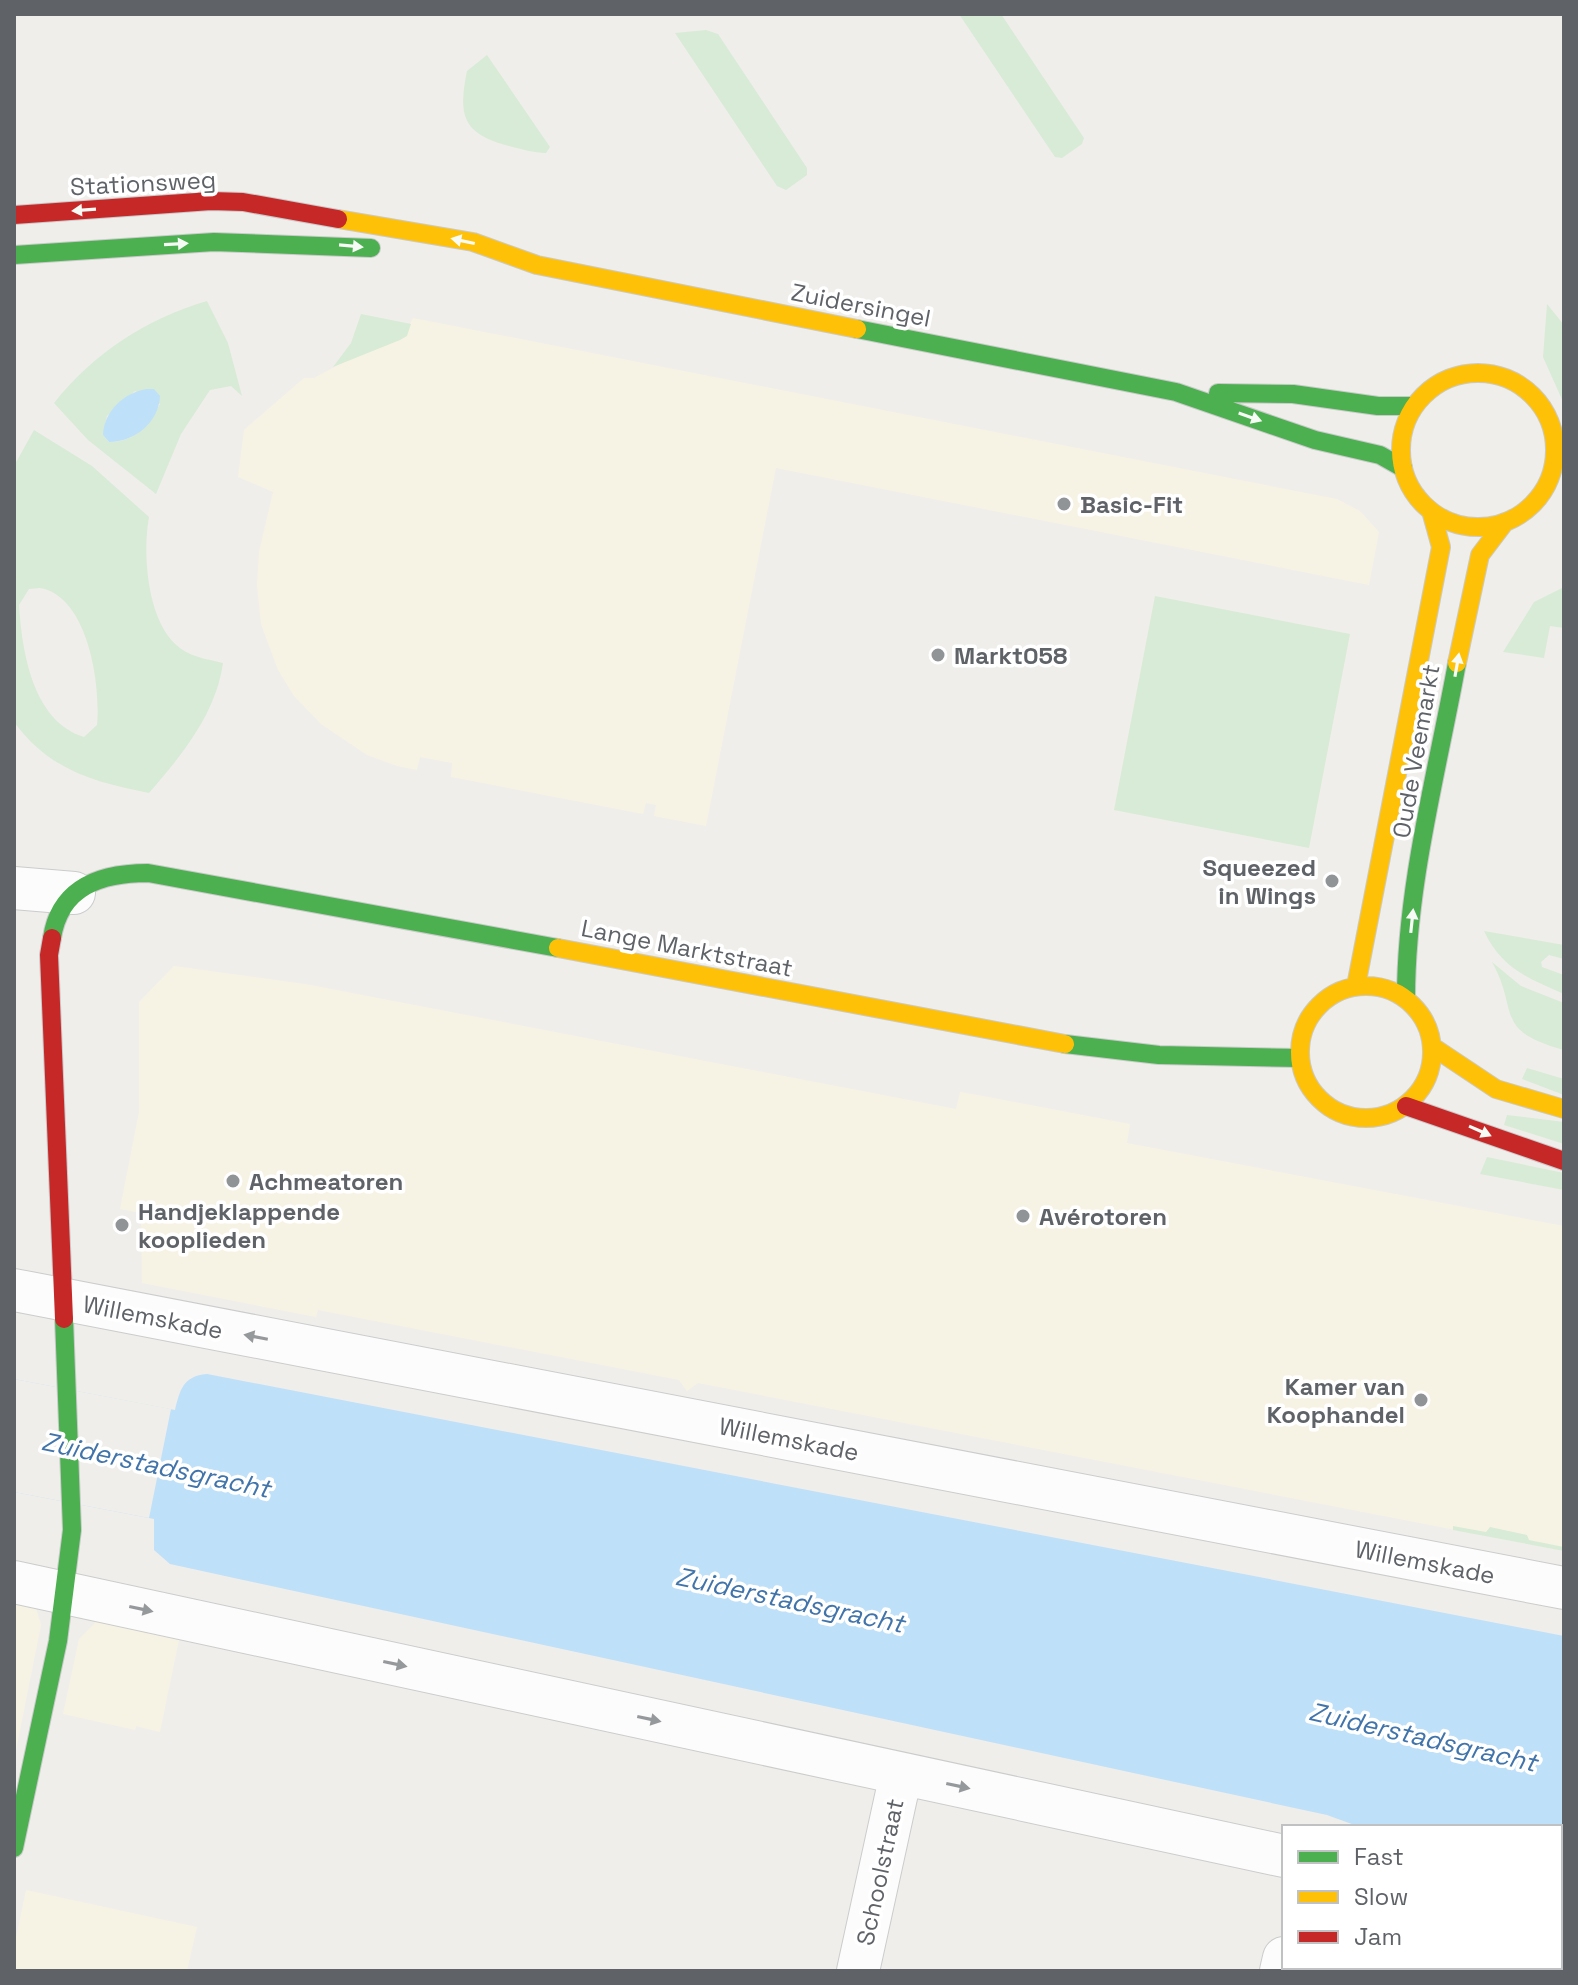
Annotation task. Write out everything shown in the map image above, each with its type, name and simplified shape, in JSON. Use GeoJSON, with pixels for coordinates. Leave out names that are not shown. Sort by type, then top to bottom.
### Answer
{"type":"FeatureCollection","features":[{"type":"Feature","properties":{"kind":"main road","name":"Stationsweg"},"geometry":{"type":"LineString","coordinates":[[14,215],[211,201],[274,206]]}},
{"type":"Feature","properties":{"kind":"main road","name":"Zuidersingel"},"geometry":{"type":"LineString","coordinates":[[274,206],[473,242],[537,265]]}},
{"type":"Feature","properties":{"kind":"main road"},"geometry":{"type":"LineString","coordinates":[[14,255],[125,246],[273,242],[392,249]]}},
{"type":"Feature","properties":{"kind":"main road","name":"Zuidersingel"},"geometry":{"type":"LineString","coordinates":[[469,261],[537,265],[1176,392],[1315,440],[1380,455],[1403,468]]}},
{"type":"Feature","properties":{"kind":"main road"},"geometry":{"type":"LineString","coordinates":[[1511,520],[1536,501],[1549,480],[1559,440],[1545,412],[1531,394],[1512,381],[1491,374],[1468,373],[1446,379],[1414,406],[1404,426],[1400,447],[1403,468],[1413,492],[1431,511],[1454,523],[1480,527],[1511,520],[1548,522]]}},
{"type":"Feature","properties":{"kind":"main road","name":"Zuidersingel"},"geometry":{"type":"LineString","coordinates":[[1176,392],[1293,394],[1378,406],[1414,406]]}},
{"type":"Feature","properties":{"kind":"main road","name":"Oude Veemarkt"},"geometry":{"type":"LineString","coordinates":[[1356,986],[1441,547],[1431,511]]}},
{"type":"Feature","properties":{"kind":"main road","name":"Oude Veemarkt"},"geometry":{"type":"LineString","coordinates":[[1406,998],[1406,962],[1416,885],[1469,597],[1480,555],[1511,520]]}},
{"type":"Feature","properties":{"kind":"main road","name":"Lange Marktstraat"},"geometry":{"type":"LineString","coordinates":[[74,893],[89,879],[113,872],[149,872],[1094,1049],[1159,1055],[1299,1058]]}},
{"type":"Feature","properties":{"kind":"main road"},"geometry":{"type":"LineString","coordinates":[[14,1848],[65,1593],[73,1503],[49,955],[52,926],[74,893]]}},
{"type":"Feature","properties":{"kind":"main road"},"geometry":{"type":"LineString","coordinates":[[1356,986],[1382,987],[1406,998],[1424,1020],[1433,1047],[1430,1070],[1421,1090],[1406,1106],[1380,1117],[1352,1118],[1326,1106],[1307,1085],[1299,1058],[1301,1033],[1313,1011],[1332,994],[1356,986]]}},
{"type":"Feature","properties":{"kind":"main road"},"geometry":{"type":"LineString","coordinates":[[1433,1047],[1496,1089],[1564,1109]]}},
{"type":"Feature","properties":{"kind":"main road"},"geometry":{"type":"LineString","coordinates":[[1406,1106],[1564,1161]]}},
{"type":"Feature","properties":{"kind":"street"},"geometry":{"type":"LineString","coordinates":[[14,888],[74,893]]}},
{"type":"Feature","properties":{"kind":"street","name":"Willemskade"},"geometry":{"type":"LineString","coordinates":[[14,1290],[1564,1588]]}},
{"type":"Feature","properties":{"kind":"street"},"geometry":{"type":"LineString","coordinates":[[14,1582],[1282,1856]]}},
{"type":"Feature","properties":{"kind":"street","name":"Schoolstraat"},"geometry":{"type":"LineString","coordinates":[[858,1971],[901,1774]]}},
{"type":"Feature","properties":{"kind":"shaded area"},"geometry":{"type":"Polygon","coordinates":[[[413,318],[1337,499],[1360,511],[1379,532],[1369,585],[776,468],[706,826],[654,816],[656,805],[646,803],[643,814],[451,777],[452,763],[420,757],[417,770],[397,766],[367,755],[321,724],[294,696],[278,670],[261,624],[257,585],[259,552],[273,492],[238,477],[244,430],[304,378],[314,378],[364,351],[403,338],[413,318]]]}},
{"type":"Feature","properties":{"kind":"shaded area"},"geometry":{"type":"Polygon","coordinates":[[[174,966],[305,984],[956,1109],[960,1092],[983,1096],[1130,1124],[1127,1143],[1564,1226],[1564,1551],[698,1383],[687,1391],[679,1380],[318,1310],[316,1317],[142,1283],[141,1213],[120,1209],[139,1112],[139,1002],[174,966]]]}},
{"type":"Feature","properties":{"kind":"shaded area"},"geometry":{"type":"Polygon","coordinates":[[[14,1592],[36,1608],[41,1625],[14,1760],[14,1592]]]}},
{"type":"Feature","properties":{"kind":"shaded area"},"geometry":{"type":"Polygon","coordinates":[[[99,1619],[181,1630],[160,1732],[136,1726],[135,1730],[63,1714],[79,1639],[99,1619]]]}},
{"type":"Feature","properties":{"kind":"shaded area"},"geometry":{"type":"Polygon","coordinates":[[[26,1890],[197,1927],[187,1971],[14,1971],[14,1947],[26,1890]]]}},
{"type":"Feature","properties":{"kind":"green space"},"geometry":{"type":"Polygon","coordinates":[[[959,14],[1001,14],[1084,138],[1082,144],[1062,158],[1055,157],[959,14]]]}},
{"type":"Feature","properties":{"kind":"green space"},"geometry":{"type":"Polygon","coordinates":[[[706,30],[718,34],[807,168],[807,175],[786,190],[777,186],[675,33],[706,30]]]}},
{"type":"Feature","properties":{"kind":"green space"},"geometry":{"type":"Polygon","coordinates":[[[487,55],[550,147],[546,153],[493,141],[473,129],[467,120],[463,100],[467,71],[487,55]]]}},
{"type":"Feature","properties":{"kind":"green space"},"geometry":{"type":"Polygon","coordinates":[[[207,301],[228,343],[242,396],[231,386],[210,390],[181,434],[156,494],[88,440],[54,403],[86,368],[123,340],[185,308],[207,301]],[[135,391],[107,416],[103,435],[109,442],[134,436],[160,404],[135,391]]]}},
{"type":"Feature","properties":{"kind":"green space"},"geometry":{"type":"Polygon","coordinates":[[[1547,304],[1564,325],[1564,404],[1543,357],[1547,304]]]}},
{"type":"Feature","properties":{"kind":"green space"},"geometry":{"type":"Polygon","coordinates":[[[361,314],[411,324],[407,336],[333,367],[351,343],[361,314]]]}},
{"type":"Feature","properties":{"kind":"green space"},"geometry":{"type":"Polygon","coordinates":[[[34,430],[92,466],[149,517],[147,571],[155,610],[163,627],[173,642],[186,652],[223,663],[205,717],[185,749],[149,793],[91,778],[58,763],[42,752],[14,722],[14,466],[34,430]],[[40,588],[29,589],[19,605],[23,642],[41,700],[66,729],[84,737],[97,725],[97,688],[93,666],[80,624],[70,607],[56,595],[40,588]]]}},
{"type":"Feature","properties":{"kind":"green space"},"geometry":{"type":"Polygon","coordinates":[[[1564,587],[1564,628],[1550,626],[1544,658],[1503,652],[1534,602],[1564,587]]]}},
{"type":"Feature","properties":{"kind":"green space"},"geometry":{"type":"Polygon","coordinates":[[[1155,596],[1350,634],[1309,848],[1114,810],[1155,596]]]}},
{"type":"Feature","properties":{"kind":"green space"},"geometry":{"type":"Polygon","coordinates":[[[1484,931],[1564,945],[1564,959],[1549,955],[1541,962],[1542,967],[1564,975],[1564,994],[1517,971],[1499,955],[1484,931]]]}},
{"type":"Feature","properties":{"kind":"green space"},"geometry":{"type":"Polygon","coordinates":[[[1492,962],[1521,986],[1564,1003],[1564,1050],[1541,1043],[1517,1027],[1492,962]]]}},
{"type":"Feature","properties":{"kind":"green space"},"geometry":{"type":"Polygon","coordinates":[[[1527,1068],[1564,1079],[1564,1095],[1522,1079],[1527,1068]]]}},
{"type":"Feature","properties":{"kind":"green space"},"geometry":{"type":"Polygon","coordinates":[[[1507,1115],[1564,1122],[1564,1144],[1504,1125],[1507,1115]]]}},
{"type":"Feature","properties":{"kind":"green space"},"geometry":{"type":"Polygon","coordinates":[[[1487,1157],[1564,1173],[1564,1190],[1480,1174],[1487,1157]]]}},
{"type":"Feature","properties":{"kind":"green space"},"geometry":{"type":"Polygon","coordinates":[[[1453,1526],[1486,1532],[1490,1527],[1527,1535],[1529,1540],[1564,1547],[1564,1551],[1453,1530],[1453,1526]]]}},
{"type":"Feature","properties":{"kind":"water"},"geometry":{"type":"Polygon","coordinates":[[[154,389],[160,396],[150,422],[128,438],[109,442],[103,435],[111,411],[130,394],[154,389]]]}},
{"type":"Feature","properties":{"kind":"water","name":"Zuiderstadsgracht"},"geometry":{"type":"Polygon","coordinates":[[[207,1374],[1564,1636],[1564,1971],[1498,1969],[1562,1969],[1562,1825],[1354,1825],[1327,1815],[170,1564],[154,1550],[154,1519],[14,1492],[14,1379],[175,1410],[184,1385],[199,1375],[207,1374]]]}},
{"type":"Feature","properties":{"kind":"pier"},"geometry":{"type":"Polygon","coordinates":[[[14,1379],[171,1409],[149,1518],[14,1492],[14,1379]]]}},
{"type":"Feature","properties":{"kind":"traffic: fast"},"geometry":{"type":"LineString","coordinates":[[14,255],[214,242],[371,248]]}},
{"type":"Feature","properties":{"kind":"traffic: fast"},"geometry":{"type":"LineString","coordinates":[[857,329],[1176,392],[1315,440],[1380,455],[1403,468]]}},
{"type":"Feature","properties":{"kind":"traffic: fast"},"geometry":{"type":"LineString","coordinates":[[1218,393],[1293,394],[1378,406],[1414,406]]}},
{"type":"Feature","properties":{"kind":"traffic: fast"},"geometry":{"type":"LineString","coordinates":[[1406,998],[1407,956],[1417,872],[1457,663]]}},
{"type":"Feature","properties":{"kind":"traffic: fast"},"geometry":{"type":"LineString","coordinates":[[52,938],[64,906],[86,886],[115,876],[148,873],[558,948]]}},
{"type":"Feature","properties":{"kind":"traffic: fast"},"geometry":{"type":"LineString","coordinates":[[1065,1044],[1159,1055],[1299,1058]]}},
{"type":"Feature","properties":{"kind":"traffic: fast"},"geometry":{"type":"LineString","coordinates":[[14,1848],[58,1641],[72,1530],[64,1319]]}},
{"type":"Feature","properties":{"kind":"traffic: slow"},"geometry":{"type":"LineString","coordinates":[[338,219],[473,242],[537,265],[857,329]]}},
{"type":"Feature","properties":{"kind":"traffic: slow"},"geometry":{"type":"LineString","coordinates":[[1478,373],[1507,379],[1532,396],[1549,421],[1555,450],[1549,479],[1532,504],[1507,521],[1478,527],[1449,521],[1424,504],[1407,479],[1401,450],[1407,421],[1424,396],[1449,379],[1478,373]]}},
{"type":"Feature","properties":{"kind":"traffic: slow"},"geometry":{"type":"LineString","coordinates":[[1356,986],[1441,547],[1431,511]]}},
{"type":"Feature","properties":{"kind":"traffic: slow"},"geometry":{"type":"LineString","coordinates":[[1457,663],[1480,555],[1505,522]]}},
{"type":"Feature","properties":{"kind":"traffic: slow"},"geometry":{"type":"LineString","coordinates":[[558,948],[1065,1044]]}},
{"type":"Feature","properties":{"kind":"traffic: slow"},"geometry":{"type":"LineString","coordinates":[[1366,986],[1391,991],[1413,1005],[1427,1027],[1432,1052],[1427,1077],[1413,1099],[1391,1113],[1366,1118],[1341,1113],[1319,1099],[1305,1077],[1300,1052],[1305,1027],[1319,1005],[1341,991],[1366,986]]}},
{"type":"Feature","properties":{"kind":"traffic: slow"},"geometry":{"type":"LineString","coordinates":[[1433,1047],[1496,1089],[1564,1109]]}},
{"type":"Feature","properties":{"kind":"traffic: jam"},"geometry":{"type":"LineString","coordinates":[[14,215],[211,201],[243,202],[338,219]]}},
{"type":"Feature","properties":{"kind":"traffic: jam"},"geometry":{"type":"LineString","coordinates":[[52,938],[49,955],[64,1319]]}},
{"type":"Feature","properties":{"kind":"traffic: jam"},"geometry":{"type":"LineString","coordinates":[[1406,1106],[1564,1161]]}},
{"type":"Feature","properties":{"kind":"place","name":"Basic-Fit"},"geometry":{"type":"Point","coordinates":[1064,504]}},
{"type":"Feature","properties":{"kind":"place","name":"Markt058"},"geometry":{"type":"Point","coordinates":[938,655]}},
{"type":"Feature","properties":{"kind":"place","name":"Squeezed in Wings"},"geometry":{"type":"Point","coordinates":[1332,881]}},
{"type":"Feature","properties":{"kind":"place","name":"Achmeatoren"},"geometry":{"type":"Point","coordinates":[233,1181]}},
{"type":"Feature","properties":{"kind":"place","name":"Avérotoren"},"geometry":{"type":"Point","coordinates":[1023,1216]}},
{"type":"Feature","properties":{"kind":"place","name":"Handjeklappende kooplieden"},"geometry":{"type":"Point","coordinates":[122,1225]}},
{"type":"Feature","properties":{"kind":"place","name":"Kamer van Koophandel"},"geometry":{"type":"Point","coordinates":[1421,1400]}}]}
